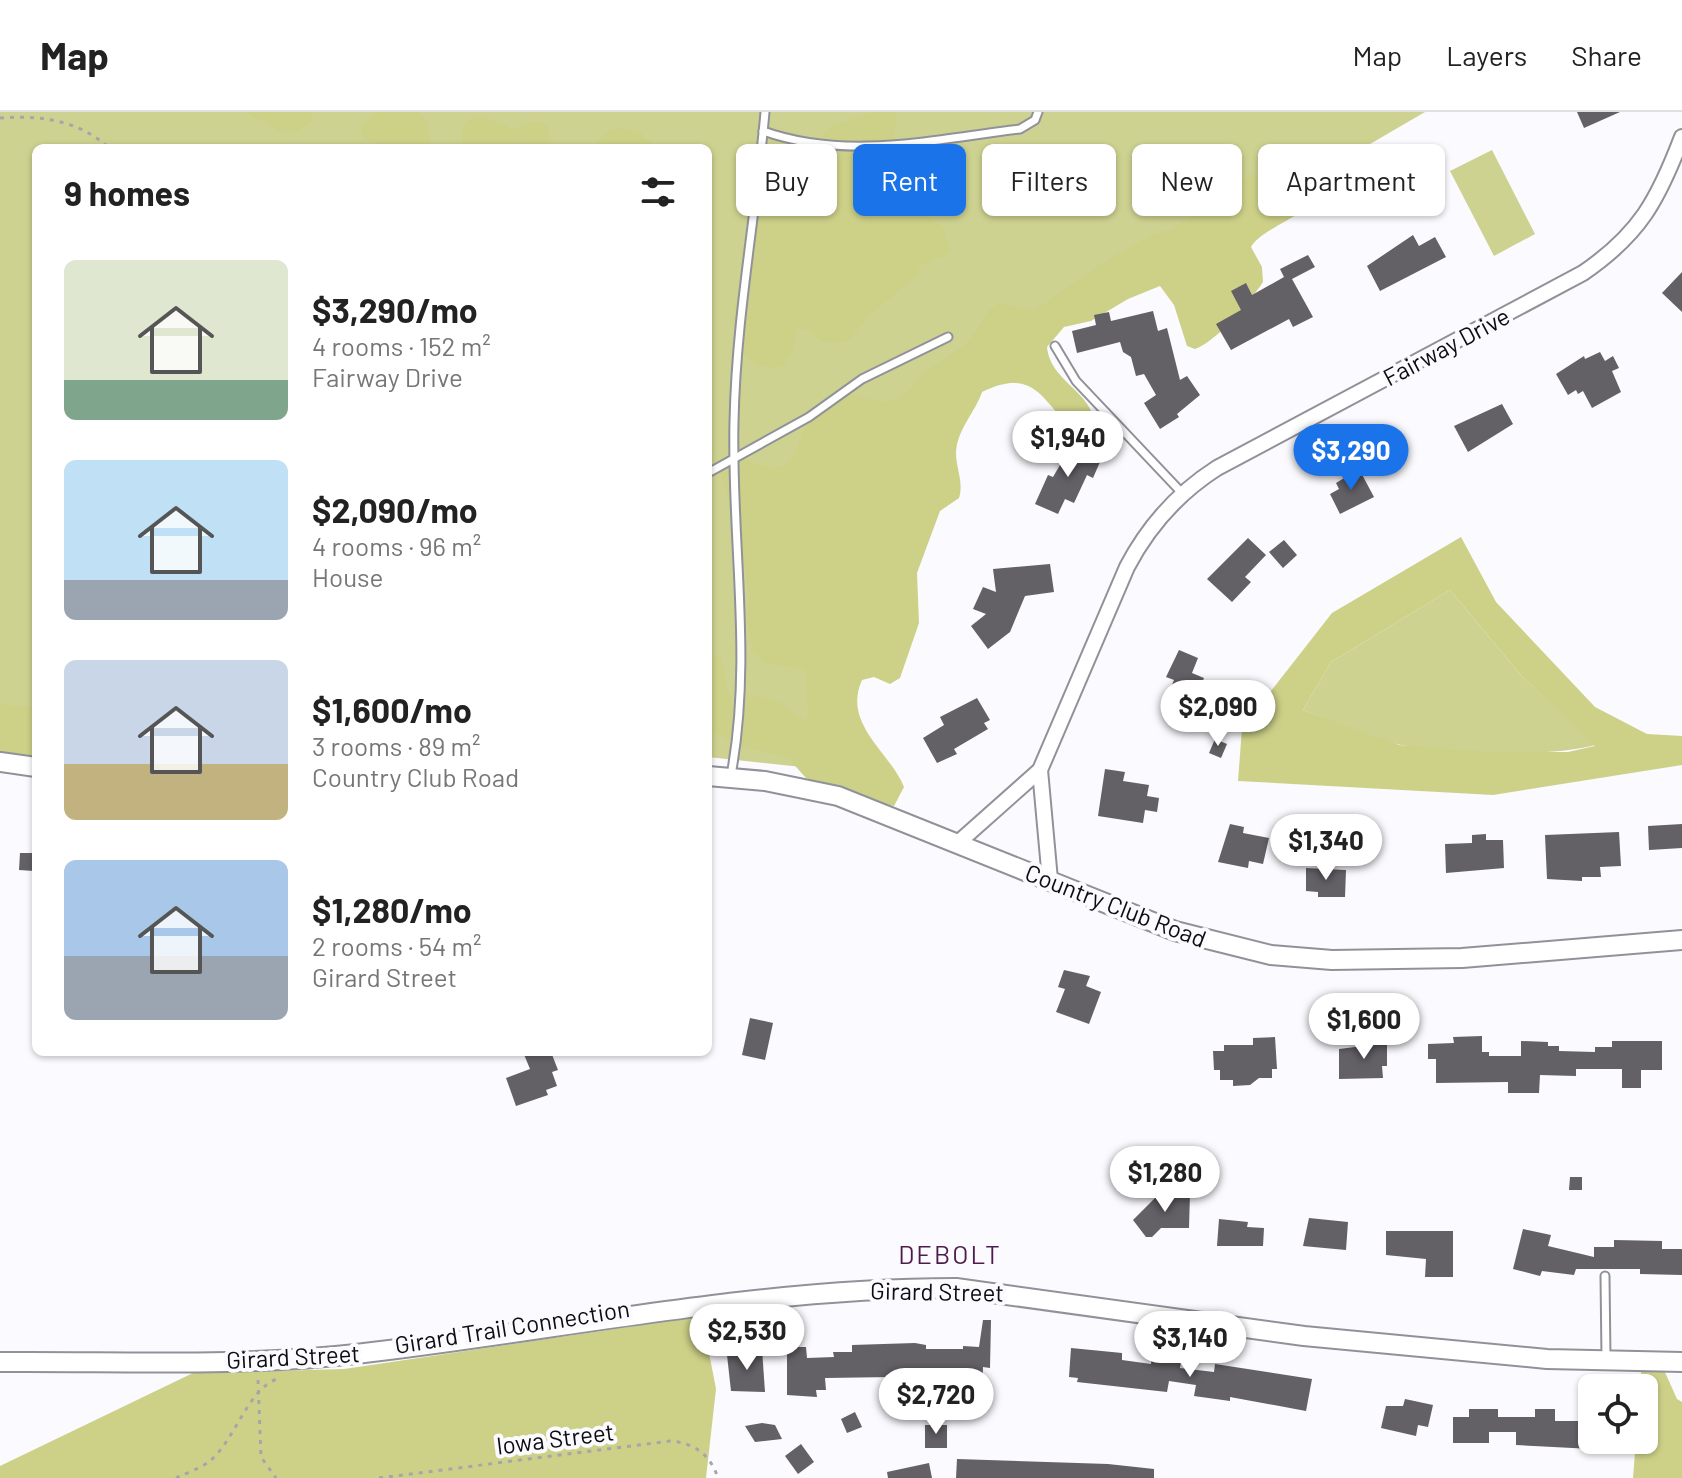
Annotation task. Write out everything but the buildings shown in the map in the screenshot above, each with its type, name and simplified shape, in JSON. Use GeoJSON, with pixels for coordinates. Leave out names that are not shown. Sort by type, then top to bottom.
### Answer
{"type":"FeatureCollection","features":[{"type":"Feature","properties":{"kind":"street","name":"Fairway Drive"},"geometry":{"type":"LineString","coordinates":[[959,842],[1040,770],[1127,567],[1140,543],[1182,493],[1217,468],[1583,273],[1612,253],[1635,231],[1653,205],[1682,137]]}},
{"type":"Feature","properties":{"kind":"street"},"geometry":{"type":"LineString","coordinates":[[0,762],[32,766]]}},
{"type":"Feature","properties":{"kind":"street","name":"Fairway Drive"},"geometry":{"type":"LineString","coordinates":[[1040,770],[1050,880]]}},
{"type":"Feature","properties":{"kind":"street","name":"Country Club Road"},"geometry":{"type":"LineString","coordinates":[[712,776],[838,796],[1175,931],[1271,955],[1332,960],[1462,958],[1682,940]]}},
{"type":"Feature","properties":{"kind":"street","name":"Girard Street"},"geometry":{"type":"LineString","coordinates":[[0,1362],[256,1361],[401,1348],[725,1301],[899,1288],[1013,1293],[1304,1336],[1547,1359],[1682,1362]]}},
{"type":"Feature","properties":{"kind":"lane"},"geometry":{"type":"LineString","coordinates":[[731,777],[739,731],[742,666],[734,458],[737,356],[765,112]]}},
{"type":"Feature","properties":{"kind":"lane"},"geometry":{"type":"LineString","coordinates":[[763,131],[819,147],[869,146],[1020,129],[1035,120],[1038,112]]}},
{"type":"Feature","properties":{"kind":"lane"},"geometry":{"type":"LineString","coordinates":[[712,471],[809,417],[862,379],[948,337]]}},
{"type":"Feature","properties":{"kind":"lane"},"geometry":{"type":"LineString","coordinates":[[1055,346],[1076,381],[1182,493]]}},
{"type":"Feature","properties":{"kind":"lane"},"geometry":{"type":"LineString","coordinates":[[1605,1276],[1605,1360]]}},
{"type":"Feature","properties":{"kind":"path"},"geometry":{"type":"LineString","coordinates":[[0,118],[30,116],[58,120],[91,134],[104,144]]}},
{"type":"Feature","properties":{"kind":"path"},"geometry":{"type":"LineString","coordinates":[[256,1361],[261,1457],[276,1478]]}},
{"type":"Feature","properties":{"kind":"path"},"geometry":{"type":"LineString","coordinates":[[176,1478],[210,1460],[245,1417],[259,1389],[280,1378]]}},
{"type":"Feature","properties":{"kind":"path","name":"Iowa Street"},"geometry":{"type":"LineString","coordinates":[[379,1478],[670,1441],[692,1445],[703,1452],[718,1478]]}},
{"type":"Feature","properties":{"kind":"green space"},"geometry":{"type":"Polygon","coordinates":[[[0,112],[1425,112],[1370,144],[1258,144],[1258,209],[896,420],[811,768],[712,757],[712,144],[32,144],[32,747],[0,743],[0,112]]]}},
{"type":"Feature","properties":{"kind":"green space"},"geometry":{"type":"Polygon","coordinates":[[[244,112],[312,112],[313,120],[296,133],[279,131],[244,112]]]}},
{"type":"Feature","properties":{"kind":"green space"},"geometry":{"type":"Polygon","coordinates":[[[374,112],[419,112],[428,125],[430,144],[373,144],[361,134],[374,112]]]}},
{"type":"Feature","properties":{"kind":"green space"},"geometry":{"type":"Polygon","coordinates":[[[874,112],[895,112],[892,144],[853,144],[853,216],[929,216],[944,229],[951,250],[946,256],[921,265],[915,277],[869,316],[849,341],[824,343],[806,329],[797,329],[793,349],[783,366],[769,368],[756,364],[734,345],[733,310],[758,216],[837,216],[837,144],[817,144],[830,126],[874,112]]]}},
{"type":"Feature","properties":{"kind":"green space"},"geometry":{"type":"Polygon","coordinates":[[[482,115],[514,129],[531,122],[543,123],[548,126],[552,144],[463,144],[463,126],[475,116],[482,115]]]}},
{"type":"Feature","properties":{"kind":"green space"},"geometry":{"type":"Polygon","coordinates":[[[622,128],[641,133],[651,144],[597,144],[612,130],[622,128]]]}},
{"type":"Feature","properties":{"kind":"green space"},"geometry":{"type":"Polygon","coordinates":[[[1492,150],[1535,234],[1494,256],[1450,171],[1492,150]]]}},
{"type":"Feature","properties":{"kind":"green space"},"geometry":{"type":"Polygon","coordinates":[[[1258,172],[1258,216],[1295,216],[1258,238],[1251,247],[1262,267],[1263,282],[1213,338],[1195,349],[1187,346],[1174,305],[1160,286],[1128,299],[1091,321],[1064,327],[1047,347],[1055,368],[1090,409],[1094,419],[1088,428],[1073,425],[1033,389],[1020,384],[1004,384],[982,392],[957,444],[956,459],[961,486],[959,498],[940,511],[917,573],[919,623],[900,678],[890,684],[874,677],[862,680],[857,696],[863,724],[904,787],[894,806],[859,798],[806,778],[789,759],[732,743],[712,731],[712,656],[721,657],[731,703],[737,708],[744,705],[747,698],[756,696],[772,699],[805,720],[808,713],[805,670],[764,663],[753,652],[747,622],[749,596],[738,524],[720,474],[723,459],[736,454],[760,465],[777,467],[787,463],[806,425],[831,398],[847,394],[889,401],[901,397],[923,373],[967,342],[999,303],[1035,310],[1100,264],[1152,235],[1172,229],[1191,216],[1242,216],[1242,181],[1258,172]]]}},
{"type":"Feature","properties":{"kind":"green space"},"geometry":{"type":"Polygon","coordinates":[[[1461,537],[1496,602],[1595,707],[1647,734],[1682,736],[1682,765],[1493,795],[1238,781],[1242,728],[1332,613],[1461,537]],[[1450,590],[1331,662],[1303,710],[1399,745],[1490,752],[1568,752],[1595,746],[1520,674],[1450,590]]]}},
{"type":"Feature","properties":{"kind":"green space"},"geometry":{"type":"Polygon","coordinates":[[[1450,590],[1520,674],[1596,745],[1526,753],[1423,748],[1376,739],[1303,710],[1331,662],[1450,590]]]}},
{"type":"Feature","properties":{"kind":"green space"},"geometry":{"type":"Polygon","coordinates":[[[0,704],[32,707],[32,760],[0,754],[0,704]]]}},
{"type":"Feature","properties":{"kind":"green space"},"geometry":{"type":"Polygon","coordinates":[[[702,1316],[716,1389],[706,1478],[0,1478],[0,1466],[193,1373],[344,1369],[702,1316]]]}},
{"type":"Feature","properties":{"kind":"green space"},"geometry":{"type":"Polygon","coordinates":[[[1641,1370],[1664,1370],[1677,1399],[1682,1402],[1682,1478],[1633,1478],[1635,1454],[1658,1454],[1658,1374],[1641,1374],[1641,1370]]]}},
{"type":"Feature","properties":{"kind":"district","name":"DEBOLT"},"geometry":{"type":"Point","coordinates":[950,1253]}}]}
